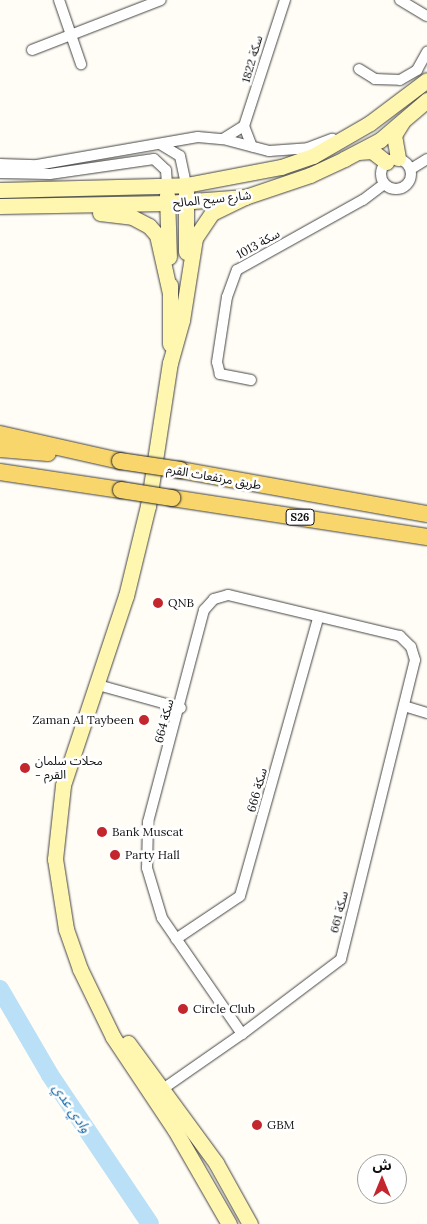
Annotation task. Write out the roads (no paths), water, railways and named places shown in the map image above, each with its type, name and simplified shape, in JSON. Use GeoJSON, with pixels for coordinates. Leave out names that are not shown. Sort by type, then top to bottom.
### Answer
{"type":"FeatureCollection","features":[{"type":"Feature","properties":{"kind":"main road"},"geometry":{"type":"LineString","coordinates":[[0,434],[120,460]]}},
{"type":"Feature","properties":{"kind":"main road","name":"طريق مرتفعات القرم"},"geometry":{"type":"LineString","coordinates":[[0,448],[120,460],[427,514]]}},
{"type":"Feature","properties":{"kind":"main road","name":"طريق مرتفعات القرم"},"geometry":{"type":"LineString","coordinates":[[0,472],[427,537]]}},
{"type":"Feature","properties":{"kind":"main road"},"geometry":{"type":"LineString","coordinates":[[0,480],[101,486]]}},
{"type":"Feature","properties":{"kind":"street"},"geometry":{"type":"LineString","coordinates":[[59,0],[81,64]]}},
{"type":"Feature","properties":{"kind":"street"},"geometry":{"type":"LineString","coordinates":[[32,50],[161,0]]}},
{"type":"Feature","properties":{"kind":"street","name":"سكة 1822"},"geometry":{"type":"LineString","coordinates":[[244,126],[285,0]]}},
{"type":"Feature","properties":{"kind":"street"},"geometry":{"type":"LineString","coordinates":[[400,0],[427,16]]}},
{"type":"Feature","properties":{"kind":"street"},"geometry":{"type":"LineString","coordinates":[[359,69],[375,79],[400,80],[417,70],[427,52]]}},
{"type":"Feature","properties":{"kind":"street","name":"شارع سيح المالح"},"geometry":{"type":"LineString","coordinates":[[0,190],[186,185],[281,168],[313,156],[370,124],[427,80]]}},
{"type":"Feature","properties":{"kind":"street","name":"شارع سيح المالح"},"geometry":{"type":"LineString","coordinates":[[0,206],[167,203],[245,197],[310,175],[380,140],[427,100]]}},
{"type":"Feature","properties":{"kind":"street"},"geometry":{"type":"LineString","coordinates":[[403,120],[394,135],[392,160],[381,171],[384,184],[394,189],[403,187],[410,180],[411,170],[427,159]]}},
{"type":"Feature","properties":{"kind":"street"},"geometry":{"type":"LineString","coordinates":[[0,164],[38,165],[198,137],[223,139],[269,151],[308,148],[370,124]]}},
{"type":"Feature","properties":{"kind":"street"},"geometry":{"type":"LineString","coordinates":[[223,139],[244,126],[252,147]]}},
{"type":"Feature","properties":{"kind":"street"},"geometry":{"type":"LineString","coordinates":[[158,143],[180,156],[186,185],[187,202],[170,363],[148,506],[98,685],[63,785],[55,858],[66,929],[80,969],[107,1020],[159,1092],[216,1163],[250,1224]]}},
{"type":"Feature","properties":{"kind":"street"},"geometry":{"type":"LineString","coordinates":[[357,152],[372,151],[411,170]]}},
{"type":"Feature","properties":{"kind":"street"},"geometry":{"type":"LineString","coordinates":[[0,173],[50,174],[154,158],[166,170],[167,203],[177,293]]}},
{"type":"Feature","properties":{"kind":"street","name":"سكة 1013"},"geometry":{"type":"LineString","coordinates":[[251,380],[220,374],[217,362],[227,297],[237,270],[363,200],[384,184]]}},
{"type":"Feature","properties":{"kind":"street"},"geometry":{"type":"LineString","coordinates":[[177,293],[195,238],[202,223],[212,213],[245,197]]}},
{"type":"Feature","properties":{"kind":"street"},"geometry":{"type":"LineString","coordinates":[[42,206],[141,219],[157,235],[177,293]]}},
{"type":"Feature","properties":{"kind":"street","name":"سكة 664"},"geometry":{"type":"LineString","coordinates":[[242,1034],[162,918],[147,868],[148,822],[181,708],[204,610],[214,599],[228,595],[318,618],[400,636],[411,647]]}},
{"type":"Feature","properties":{"kind":"street","name":"سكة 666"},"geometry":{"type":"LineString","coordinates":[[176,939],[240,896],[318,618]]}},
{"type":"Feature","properties":{"kind":"street","name":"سكة 661"},"geometry":{"type":"LineString","coordinates":[[159,1092],[242,1034],[340,959],[415,660],[411,647]]}},
{"type":"Feature","properties":{"kind":"street"},"geometry":{"type":"LineString","coordinates":[[98,685],[181,708]]}},
{"type":"Feature","properties":{"kind":"street"},"geometry":{"type":"LineString","coordinates":[[404,706],[427,713]]}},
{"type":"Feature","properties":{"kind":"street"},"geometry":{"type":"LineString","coordinates":[[159,1092],[229,1224]]}},
{"type":"Feature","properties":{"kind":"waterway","name":"وادي عدي"},"geometry":{"type":"LineString","coordinates":[[0,989],[50,1075],[150,1224]]}},
{"type":"Feature","properties":{"kind":"place","name":"QNB"},"geometry":{"type":"Point","coordinates":[158,603]}},
{"type":"Feature","properties":{"kind":"place","name":"Zaman Al Taybeen"},"geometry":{"type":"Point","coordinates":[144,720]}},
{"type":"Feature","properties":{"kind":"place","name":"محلات سلمان - القرم"},"geometry":{"type":"Point","coordinates":[25,768]}},
{"type":"Feature","properties":{"kind":"place","name":"Bank Muscat"},"geometry":{"type":"Point","coordinates":[102,832]}},
{"type":"Feature","properties":{"kind":"place","name":"Party Hall"},"geometry":{"type":"Point","coordinates":[115,855]}},
{"type":"Feature","properties":{"kind":"place","name":"Circle Club"},"geometry":{"type":"Point","coordinates":[183,1009]}},
{"type":"Feature","properties":{"kind":"place","name":"GBM"},"geometry":{"type":"Point","coordinates":[257,1125]}}]}
